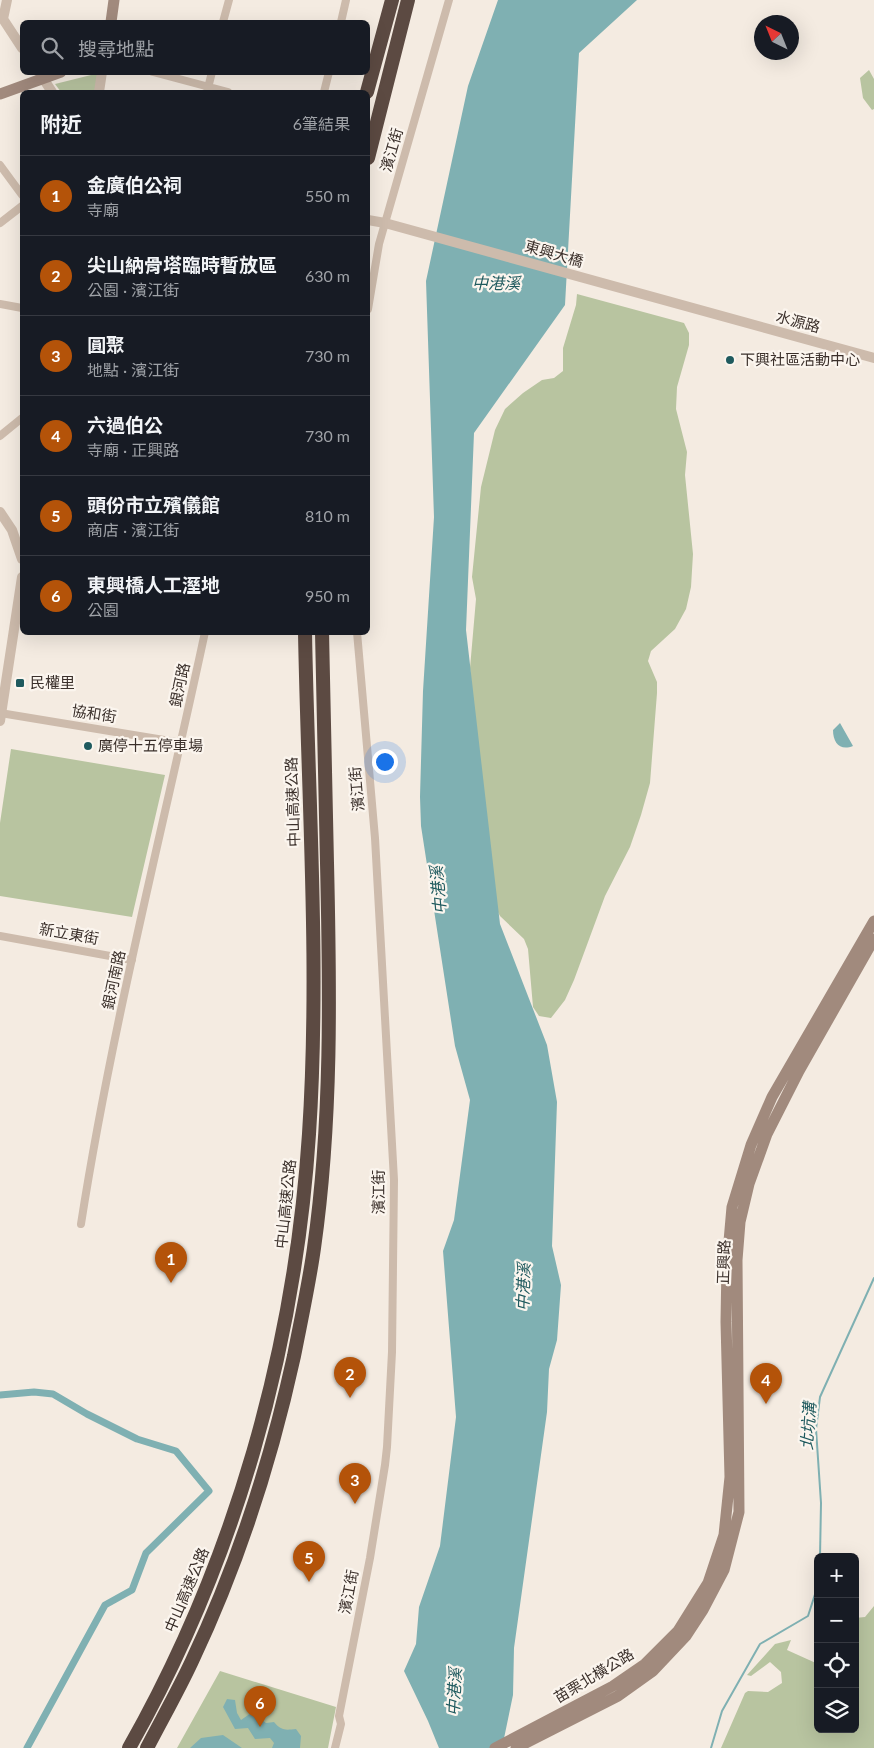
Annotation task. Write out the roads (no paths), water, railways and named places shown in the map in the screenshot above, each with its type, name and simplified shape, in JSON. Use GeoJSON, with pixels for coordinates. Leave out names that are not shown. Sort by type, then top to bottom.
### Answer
{"type":"FeatureCollection","features":[{"type":"Feature","properties":{"kind":"highway"},"geometry":{"type":"LineString","coordinates":[[368,90],[392,0]]}},
{"type":"Feature","properties":{"kind":"highway"},"geometry":{"type":"LineString","coordinates":[[370,150],[408,0]]}},
{"type":"Feature","properties":{"kind":"highway","name":"中山高速公路"},"geometry":{"type":"LineString","coordinates":[[129,1748],[181,1645],[222,1548],[256,1444],[279,1354],[293,1282],[310,1132],[314,1017],[305,635]]}},
{"type":"Feature","properties":{"kind":"highway"},"geometry":{"type":"LineString","coordinates":[[146,1748],[192,1660],[216,1607],[249,1519],[269,1455],[288,1383],[314,1250],[325,1125],[330,1012],[322,635]]}},
{"type":"Feature","properties":{"kind":"main road"},"geometry":{"type":"LineString","coordinates":[[111,20],[114,0]]}},
{"type":"Feature","properties":{"kind":"main road"},"geometry":{"type":"LineString","coordinates":[[0,94],[41,75]]}},
{"type":"Feature","properties":{"kind":"main road","name":"正興路"},"geometry":{"type":"LineString","coordinates":[[708,1583],[724,1536],[730,1477],[726,1322],[727,1264],[732,1207],[751,1145],[772,1097],[874,922]]}},
{"type":"Feature","properties":{"kind":"main road","name":"正興路"},"geometry":{"type":"LineString","coordinates":[[703,1610],[724,1570],[739,1512],[737,1260],[740,1222],[749,1184],[767,1134],[799,1071],[874,939]]}},
{"type":"Feature","properties":{"kind":"main road","name":"苗栗北橫公路"},"geometry":{"type":"LineString","coordinates":[[494,1748],[613,1686],[645,1664],[678,1631],[708,1583]]}},
{"type":"Feature","properties":{"kind":"main road","name":"苗栗北橫公路"},"geometry":{"type":"LineString","coordinates":[[516,1748],[618,1696],[653,1671],[686,1636],[703,1610]]}},
{"type":"Feature","properties":{"kind":"street"},"geometry":{"type":"LineString","coordinates":[[7,0],[3,19],[20,45]]}},
{"type":"Feature","properties":{"kind":"street"},"geometry":{"type":"LineString","coordinates":[[224,20],[229,0]]}},
{"type":"Feature","properties":{"kind":"street"},"geometry":{"type":"LineString","coordinates":[[341,20],[346,0]]}},
{"type":"Feature","properties":{"kind":"street","name":"濱江街"},"geometry":{"type":"LineString","coordinates":[[370,298],[385,223],[449,0]]}},
{"type":"Feature","properties":{"kind":"street"},"geometry":{"type":"LineString","coordinates":[[41,75],[51,90]]}},
{"type":"Feature","properties":{"kind":"street"},"geometry":{"type":"LineString","coordinates":[[98,90],[101,75]]}},
{"type":"Feature","properties":{"kind":"street"},"geometry":{"type":"LineString","coordinates":[[162,75],[208,90],[211,75]]}},
{"type":"Feature","properties":{"kind":"street"},"geometry":{"type":"LineString","coordinates":[[324,90],[328,75]]}},
{"type":"Feature","properties":{"kind":"street"},"geometry":{"type":"LineString","coordinates":[[0,165],[20,193]]}},
{"type":"Feature","properties":{"kind":"street"},"geometry":{"type":"LineString","coordinates":[[0,223],[20,208]]}},
{"type":"Feature","properties":{"kind":"street","name":"東興大橋"},"geometry":{"type":"LineString","coordinates":[[370,220],[714,315]]}},
{"type":"Feature","properties":{"kind":"street"},"geometry":{"type":"LineString","coordinates":[[0,304],[20,308]]}},
{"type":"Feature","properties":{"kind":"street","name":"水源路"},"geometry":{"type":"LineString","coordinates":[[714,315],[874,358]]}},
{"type":"Feature","properties":{"kind":"street"},"geometry":{"type":"LineString","coordinates":[[0,436],[20,420]]}},
{"type":"Feature","properties":{"kind":"street"},"geometry":{"type":"LineString","coordinates":[[0,512],[12,530],[20,553]]}},
{"type":"Feature","properties":{"kind":"street"},"geometry":{"type":"LineString","coordinates":[[0,716],[20,590]]}},
{"type":"Feature","properties":{"kind":"street","name":"銀河路"},"geometry":{"type":"LineString","coordinates":[[182,743],[204,635]]}},
{"type":"Feature","properties":{"kind":"street","name":"濱江街"},"geometry":{"type":"LineString","coordinates":[[335,1748],[341,1724],[339,1716],[370,1558],[385,1466],[392,1352],[394,1180],[375,838],[357,635]]}},
{"type":"Feature","properties":{"kind":"street","name":"協和街"},"geometry":{"type":"LineString","coordinates":[[0,716],[182,743]]}},
{"type":"Feature","properties":{"kind":"street","name":"銀河南路"},"geometry":{"type":"LineString","coordinates":[[81,1224],[93,1149],[132,960],[182,743]]}},
{"type":"Feature","properties":{"kind":"street","name":"新立東街"},"geometry":{"type":"LineString","coordinates":[[0,936],[132,960]]}},
{"type":"Feature","properties":{"kind":"water","name":"中港溪"},"geometry":{"type":"Polygon","coordinates":[[[498,0],[637,0],[579,53],[565,305],[474,433],[466,630],[500,924],[547,1045],[557,1102],[552,1246],[561,1285],[557,1340],[549,1369],[547,1412],[514,1648],[513,1695],[502,1748],[439,1748],[404,1671],[416,1644],[419,1607],[440,1546],[456,1417],[443,1251],[454,1220],[470,1100],[455,1046],[421,826],[423,691],[434,517],[426,281],[468,86],[498,0]]]}},
{"type":"Feature","properties":{"kind":"water"},"geometry":{"type":"Polygon","coordinates":[[[840,723],[853,746],[841,747],[834,739],[833,730],[840,723]]]}},
{"type":"Feature","properties":{"kind":"water"},"geometry":{"type":"Polygon","coordinates":[[[227,1699],[235,1700],[237,1713],[241,1720],[254,1711],[266,1723],[274,1722],[284,1729],[296,1729],[301,1736],[300,1748],[272,1748],[274,1743],[270,1738],[255,1739],[248,1728],[235,1729],[223,1707],[227,1699]]]}},
{"type":"Feature","properties":{"kind":"water"},"geometry":{"type":"Polygon","coordinates":[[[223,1735],[242,1748],[190,1748],[201,1738],[223,1735]]]}},
{"type":"Feature","properties":{"kind":"waterway","name":"北坑溝"},"geometry":{"type":"LineString","coordinates":[[820,1553],[821,1503],[816,1429],[820,1397],[874,1278]]}},
{"type":"Feature","properties":{"kind":"waterway"},"geometry":{"type":"LineString","coordinates":[[0,1395],[34,1392],[53,1394],[87,1414],[137,1439],[176,1451],[209,1491],[146,1553],[132,1590],[105,1605],[27,1748]]}},
{"type":"Feature","properties":{"kind":"waterway","name":"北坑溝"},"geometry":{"type":"LineString","coordinates":[[711,1748],[722,1711],[760,1644],[808,1616],[814,1597]]}},
{"type":"Feature","properties":{"kind":"place","name":"下興社區活動中心"},"geometry":{"type":"Point","coordinates":[730,360]}},
{"type":"Feature","properties":{"kind":"place","name":"民權里"},"geometry":{"type":"Point","coordinates":[20,683]}},
{"type":"Feature","properties":{"kind":"place","name":"廣停十五停車場"},"geometry":{"type":"Point","coordinates":[88,746]}},
{"type":"Feature","properties":{"kind":"place","name":"金廣伯公祠"},"geometry":{"type":"Point","coordinates":[171,1283]}},
{"type":"Feature","properties":{"kind":"place","name":"尖山納骨塔臨時暫放區"},"geometry":{"type":"Point","coordinates":[350,1398]}},
{"type":"Feature","properties":{"kind":"place","name":"六過伯公"},"geometry":{"type":"Point","coordinates":[766,1404]}},
{"type":"Feature","properties":{"kind":"place","name":"圓聚"},"geometry":{"type":"Point","coordinates":[355,1504]}},
{"type":"Feature","properties":{"kind":"place","name":"頭份市立殯儀館"},"geometry":{"type":"Point","coordinates":[309,1582]}},
{"type":"Feature","properties":{"kind":"place","name":"東興橋人工溼地"},"geometry":{"type":"Point","coordinates":[260,1727]}}]}
